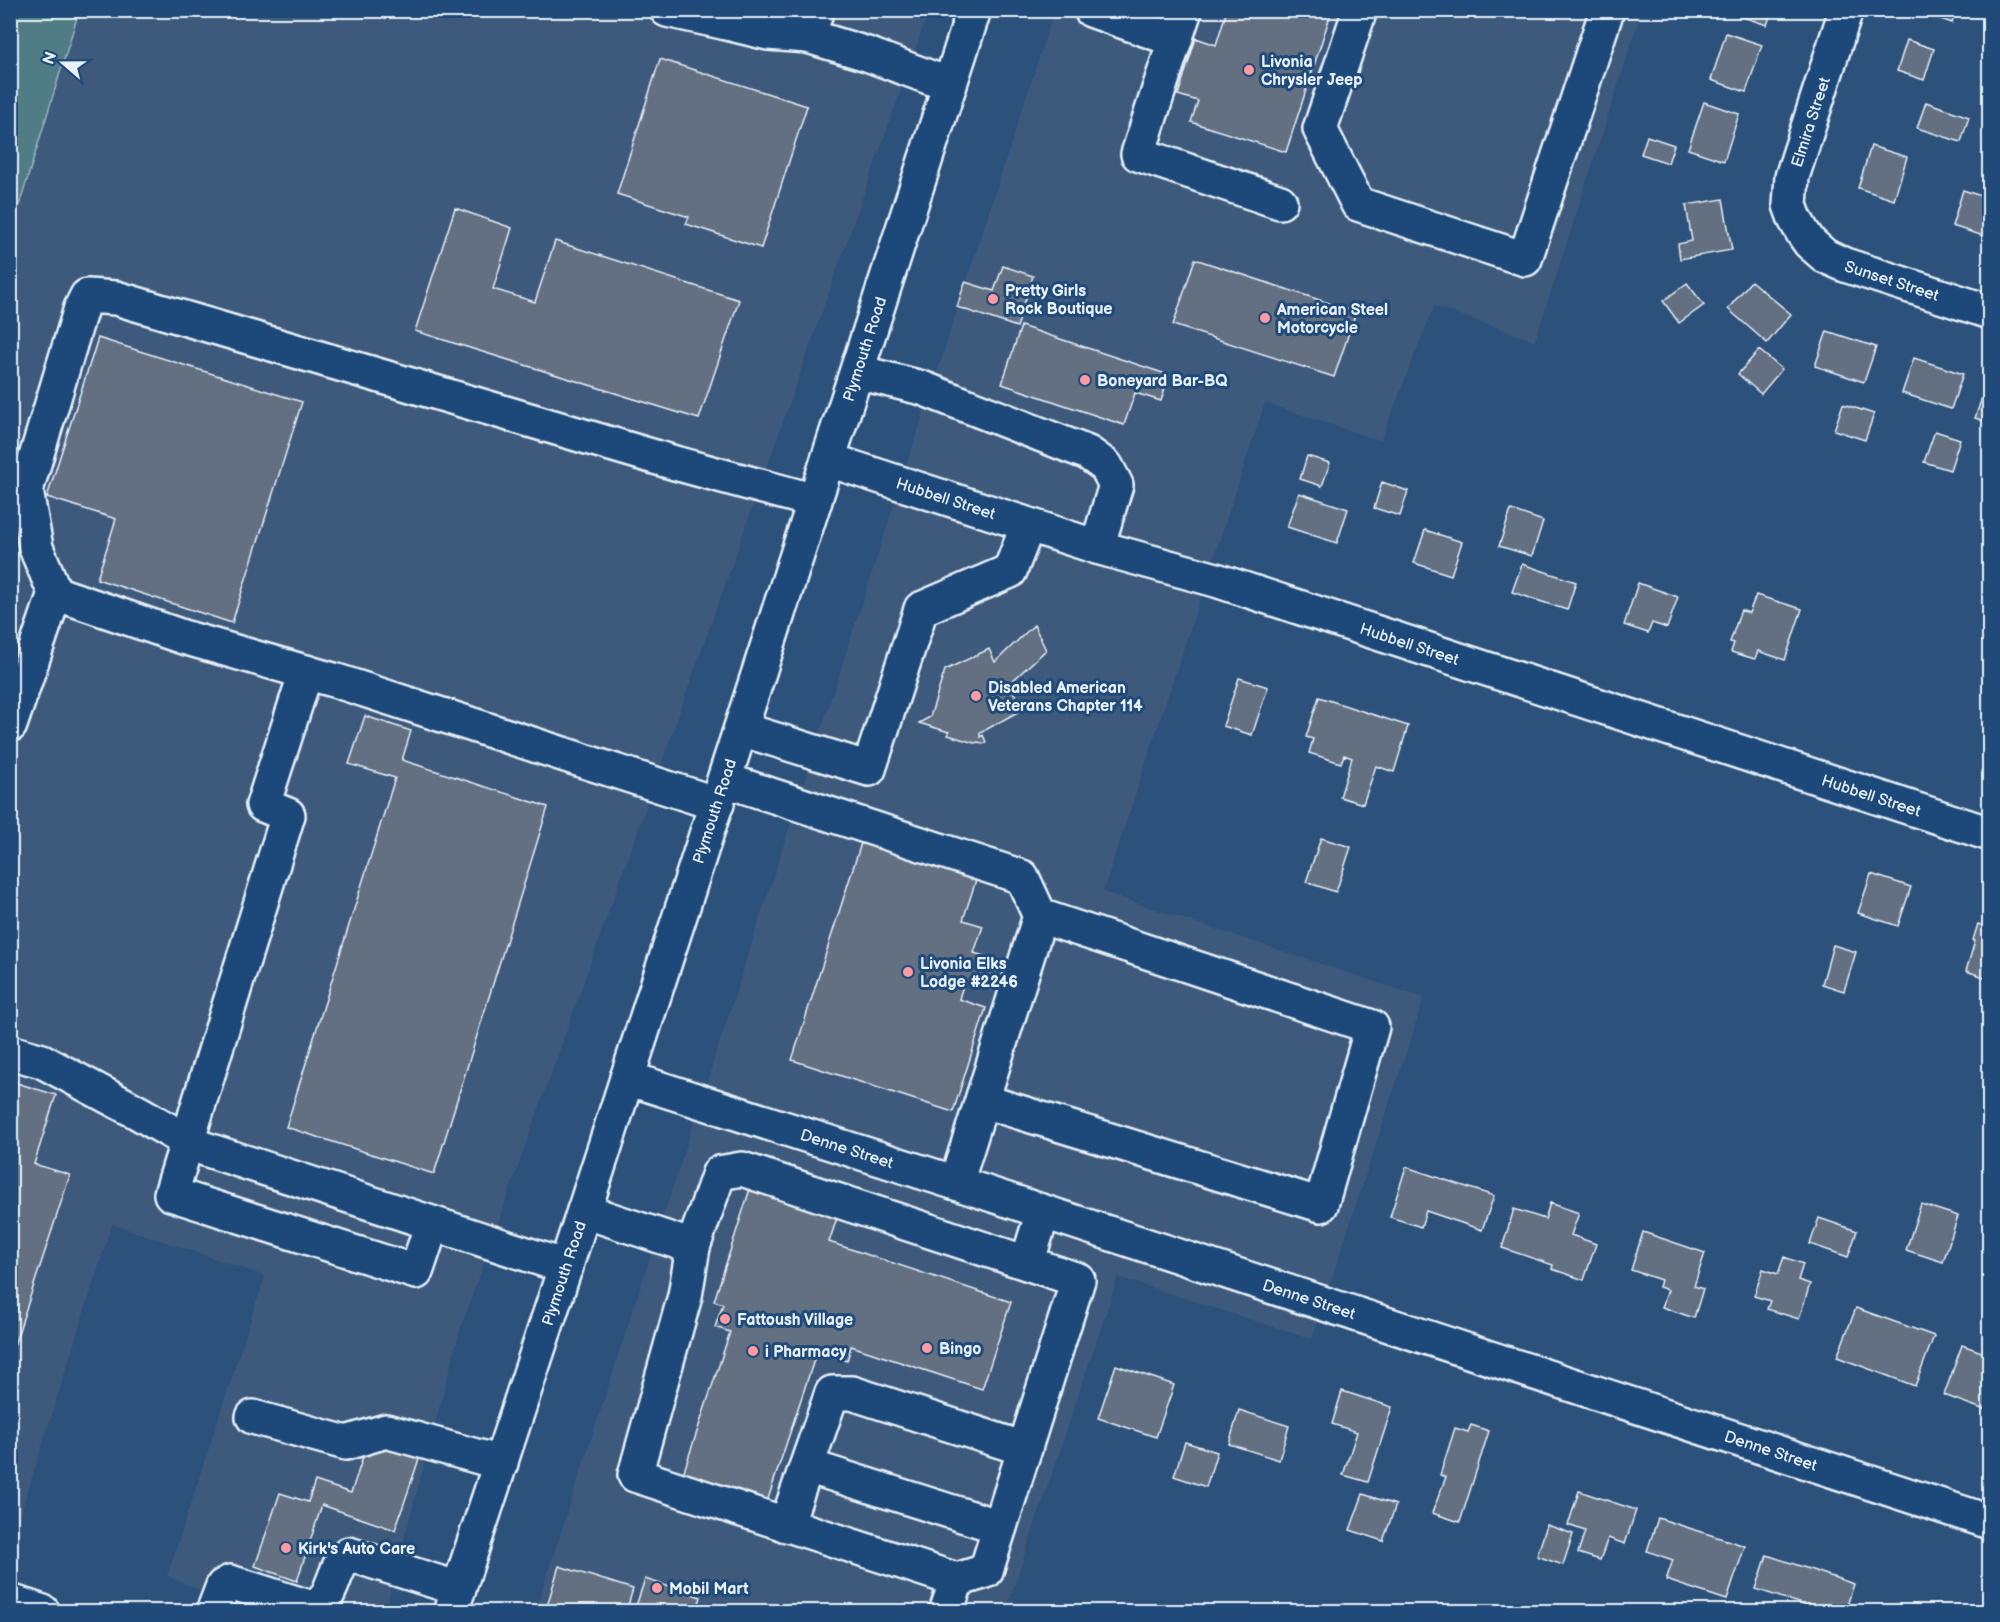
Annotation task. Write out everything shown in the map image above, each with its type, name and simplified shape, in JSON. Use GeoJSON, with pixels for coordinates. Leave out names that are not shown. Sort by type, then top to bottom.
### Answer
{"type":"FeatureCollection","features":[{"type":"Feature","properties":{"kind":"street"},"geometry":{"type":"LineString","coordinates":[[667,10],[729,17],[768,33],[813,23],[867,54],[950,85]]}},
{"type":"Feature","properties":{"kind":"street","name":"Plymouth Road"},"geometry":{"type":"LineString","coordinates":[[455,1600],[566,1267],[974,10]]}},
{"type":"Feature","properties":{"kind":"street"},"geometry":{"type":"LineString","coordinates":[[1091,10],[1180,25],[1138,154],[1280,202]]}},
{"type":"Feature","properties":{"kind":"street"},"geometry":{"type":"LineString","coordinates":[[1360,10],[1320,129],[1358,204],[1525,259],[1607,10]]}},
{"type":"Feature","properties":{"kind":"street","name":"Elmira Street"},"geometry":{"type":"LineString","coordinates":[[1803,233],[1790,204],[1792,177],[1846,10]]}},
{"type":"Feature","properties":{"kind":"street","name":"Sunset Street"},"geometry":{"type":"LineString","coordinates":[[1803,233],[1810,243],[1825,256],[1845,265],[1989,312]]}},
{"type":"Feature","properties":{"kind":"street"},"geometry":{"type":"LineString","coordinates":[[10,725],[55,593],[36,548],[26,490],[77,319],[87,296],[116,298],[664,460],[815,501]]}},
{"type":"Feature","properties":{"kind":"street"},"geometry":{"type":"LineString","coordinates":[[858,372],[922,388],[1088,453],[1106,466],[1116,485],[1097,547]]}},
{"type":"Feature","properties":{"kind":"street","name":"Hubbell Street"},"geometry":{"type":"LineString","coordinates":[[829,460],[1097,547],[1227,583],[1989,834]]}},
{"type":"Feature","properties":{"kind":"street"},"geometry":{"type":"LineString","coordinates":[[741,729],[869,769],[921,609],[1010,571],[1028,525]]}},
{"type":"Feature","properties":{"kind":"street"},"geometry":{"type":"LineString","coordinates":[[55,593],[183,638],[1022,877],[1040,916],[956,1183]]}},
{"type":"Feature","properties":{"kind":"street"},"geometry":{"type":"LineString","coordinates":[[306,672],[263,805],[288,815],[171,1194],[416,1272],[432,1224]]}},
{"type":"Feature","properties":{"kind":"street"},"geometry":{"type":"LineString","coordinates":[[983,1101],[1321,1205],[1372,1027],[1040,916]]}},
{"type":"Feature","properties":{"kind":"street"},"geometry":{"type":"LineString","coordinates":[[10,1052],[42,1061],[187,1141],[206,1149],[566,1267]]}},
{"type":"Feature","properties":{"kind":"street","name":"Denne Street"},"geometry":{"type":"LineString","coordinates":[[627,1078],[956,1183],[1989,1522]]}},
{"type":"Feature","properties":{"kind":"street"},"geometry":{"type":"LineString","coordinates":[[742,1169],[757,1121]]}},
{"type":"Feature","properties":{"kind":"street"},"geometry":{"type":"LineString","coordinates":[[742,1169],[892,1219],[1078,1280],[986,1571],[957,1580],[635,1475],[685,1296],[693,1247],[719,1173],[742,1169]]}},
{"type":"Feature","properties":{"kind":"street"},"geometry":{"type":"LineString","coordinates":[[892,1219],[909,1169]]}},
{"type":"Feature","properties":{"kind":"street"},"geometry":{"type":"LineString","coordinates":[[584,1211],[693,1247]]}},
{"type":"Feature","properties":{"kind":"street"},"geometry":{"type":"LineString","coordinates":[[1027,1263],[1043,1212]]}},
{"type":"Feature","properties":{"kind":"street"},"geometry":{"type":"LineString","coordinates":[[786,1525],[832,1393],[852,1393],[1025,1449]]}},
{"type":"Feature","properties":{"kind":"street"},"geometry":{"type":"LineString","coordinates":[[253,1417],[346,1443],[386,1431],[501,1463]]}},
{"type":"Feature","properties":{"kind":"street"},"geometry":{"type":"LineString","coordinates":[[807,1466],[1000,1527]]}},
{"type":"Feature","properties":{"kind":"street"},"geometry":{"type":"LineString","coordinates":[[213,1611],[223,1586],[230,1582],[312,1608],[320,1606],[342,1559],[349,1554],[455,1600]]}},
{"type":"Feature","properties":{"kind":"street"},"geometry":{"type":"LineString","coordinates":[[946,1611],[957,1580]]}},
{"type":"Feature","properties":{"kind":"street"},"geometry":{"type":"LineString","coordinates":[[10,1601],[43,1611]]}},
{"type":"Feature","properties":{"kind":"shaded area"},"geometry":{"type":"Polygon","coordinates":[[[11,11],[929,11],[461,1327],[385,1611],[249,1611],[167,1576],[265,1276],[112,1224],[16,1528],[11,1526],[11,11]]]}},
{"type":"Feature","properties":{"kind":"shaded area"},"geometry":{"type":"Polygon","coordinates":[[[1054,11],[1642,11],[1535,341],[1434,306],[1381,441],[1265,403],[1103,892],[1424,998],[1312,1339],[1118,1277],[1006,1611],[535,1612],[1054,11]]]}},
{"type":"Feature","properties":{"kind":"green space"},"geometry":{"type":"Polygon","coordinates":[[[10,11],[79,11],[11,232],[10,11]]]}},
{"type":"Feature","properties":{"kind":"building","name":"Livonia Chrysler Jeep"},"geometry":{"type":"Polygon","coordinates":[[[1227,10],[1332,10],[1286,152],[1191,122],[1198,101],[1178,95],[1196,38],[1216,45],[1227,10]]]}},
{"type":"Feature","properties":{"kind":"building"},"geometry":{"type":"Polygon","coordinates":[[[1732,10],[1772,10],[1767,25],[1731,13],[1732,10]]]}},
{"type":"Feature","properties":{"kind":"building"},"geometry":{"type":"Polygon","coordinates":[[[1916,10],[1956,10],[1952,23],[1916,10]]]}},
{"type":"Feature","properties":{"kind":"building"},"geometry":{"type":"Polygon","coordinates":[[[1726,33],[1762,45],[1746,92],[1711,80],[1726,33]]]}},
{"type":"Feature","properties":{"kind":"building"},"geometry":{"type":"Polygon","coordinates":[[[1907,40],[1934,49],[1924,80],[1897,71],[1907,40]]]}},
{"type":"Feature","properties":{"kind":"building"},"geometry":{"type":"Polygon","coordinates":[[[660,59],[807,106],[761,248],[686,224],[689,217],[617,194],[660,59]]]}},
{"type":"Feature","properties":{"kind":"building"},"geometry":{"type":"Polygon","coordinates":[[[1704,102],[1739,114],[1724,161],[1688,149],[1704,102]]]}},
{"type":"Feature","properties":{"kind":"building"},"geometry":{"type":"Polygon","coordinates":[[[1926,102],[1969,117],[1961,142],[1917,128],[1926,102]]]}},
{"type":"Feature","properties":{"kind":"building"},"geometry":{"type":"Polygon","coordinates":[[[1647,136],[1674,145],[1668,163],[1641,154],[1647,136]]]}},
{"type":"Feature","properties":{"kind":"building"},"geometry":{"type":"Polygon","coordinates":[[[1871,146],[1907,157],[1894,200],[1858,188],[1871,146]]]}},
{"type":"Feature","properties":{"kind":"building"},"geometry":{"type":"Polygon","coordinates":[[[1963,190],[1990,199],[1990,238],[1952,226],[1963,190]]]}},
{"type":"Feature","properties":{"kind":"building"},"geometry":{"type":"Polygon","coordinates":[[[1723,199],[1732,250],[1680,259],[1678,244],[1692,241],[1686,205],[1723,199]]]}},
{"type":"Feature","properties":{"kind":"building"},"geometry":{"type":"Polygon","coordinates":[[[455,208],[512,228],[493,289],[535,302],[555,241],[739,300],[699,419],[415,331],[455,208]]]}},
{"type":"Feature","properties":{"kind":"building","name":"American Steel Motorcycle"},"geometry":{"type":"Polygon","coordinates":[[[1195,259],[1356,312],[1334,377],[1173,325],[1195,259]]]}},
{"type":"Feature","properties":{"kind":"building","name":"Pretty Girls Rock Boutique"},"geometry":{"type":"Polygon","coordinates":[[[1003,266],[1033,276],[1017,327],[957,307],[965,282],[994,291],[1003,266]]]}},
{"type":"Feature","properties":{"kind":"building"},"geometry":{"type":"Polygon","coordinates":[[[1751,281],[1791,314],[1767,343],[1728,309],[1751,281]]]}},
{"type":"Feature","properties":{"kind":"building"},"geometry":{"type":"Polygon","coordinates":[[[1687,283],[1704,305],[1679,323],[1663,301],[1687,283]]]}},
{"type":"Feature","properties":{"kind":"building","name":"Boneyard Bar-BQ"},"geometry":{"type":"Polygon","coordinates":[[[1021,326],[1169,375],[1161,401],[1135,393],[1124,425],[1002,384],[1021,326]]]}},
{"type":"Feature","properties":{"kind":"building"},"geometry":{"type":"Polygon","coordinates":[[[1827,331],[1876,347],[1864,382],[1815,366],[1827,331]]]}},
{"type":"Feature","properties":{"kind":"building"},"geometry":{"type":"Polygon","coordinates":[[[98,338],[302,402],[232,623],[97,579],[116,519],[47,497],[98,338]]]}},
{"type":"Feature","properties":{"kind":"building"},"geometry":{"type":"Polygon","coordinates":[[[1759,350],[1782,369],[1761,394],[1738,374],[1759,350]]]}},
{"type":"Feature","properties":{"kind":"building"},"geometry":{"type":"Polygon","coordinates":[[[1914,358],[1963,374],[1951,409],[1902,393],[1914,358]]]}},
{"type":"Feature","properties":{"kind":"building"},"geometry":{"type":"Polygon","coordinates":[[[1987,383],[1990,383],[1990,423],[1975,418],[1987,383]]]}},
{"type":"Feature","properties":{"kind":"building"},"geometry":{"type":"Polygon","coordinates":[[[1843,404],[1874,414],[1865,440],[1834,430],[1843,404]]]}},
{"type":"Feature","properties":{"kind":"building"},"geometry":{"type":"Polygon","coordinates":[[[1935,431],[1960,439],[1950,470],[1924,462],[1935,431]]]}},
{"type":"Feature","properties":{"kind":"building"},"geometry":{"type":"Polygon","coordinates":[[[1307,456],[1330,463],[1322,486],[1300,479],[1307,456]]]}},
{"type":"Feature","properties":{"kind":"building"},"geometry":{"type":"Polygon","coordinates":[[[1382,482],[1408,491],[1400,516],[1374,508],[1382,482]]]}},
{"type":"Feature","properties":{"kind":"building"},"geometry":{"type":"Polygon","coordinates":[[[1299,493],[1348,509],[1337,543],[1287,527],[1299,493]]]}},
{"type":"Feature","properties":{"kind":"building"},"geometry":{"type":"Polygon","coordinates":[[[1511,510],[1543,521],[1532,556],[1499,546],[1511,510]]]}},
{"type":"Feature","properties":{"kind":"building"},"geometry":{"type":"Polygon","coordinates":[[[1425,530],[1462,542],[1451,575],[1414,563],[1425,530]]]}},
{"type":"Feature","properties":{"kind":"building"},"geometry":{"type":"Polygon","coordinates":[[[1522,564],[1576,582],[1567,610],[1512,592],[1522,564]]]}},
{"type":"Feature","properties":{"kind":"building"},"geometry":{"type":"Polygon","coordinates":[[[1638,583],[1678,597],[1667,628],[1652,623],[1648,633],[1624,625],[1638,583]]]}},
{"type":"Feature","properties":{"kind":"building"},"geometry":{"type":"Polygon","coordinates":[[[1756,595],[1802,609],[1785,660],[1758,651],[1755,659],[1731,652],[1734,643],[1730,642],[1741,610],[1749,613],[1756,595]]]}},
{"type":"Feature","properties":{"kind":"building","name":"Disabled American Veterans Chapter 114"},"geometry":{"type":"Polygon","coordinates":[[[1034,625],[1046,650],[1009,684],[1023,709],[980,733],[980,737],[983,735],[986,742],[974,743],[919,723],[930,717],[945,670],[989,649],[995,662],[1034,625]]]}},
{"type":"Feature","properties":{"kind":"building"},"geometry":{"type":"Polygon","coordinates":[[[1239,678],[1268,687],[1252,735],[1223,726],[1239,678]]]}},
{"type":"Feature","properties":{"kind":"building"},"geometry":{"type":"Polygon","coordinates":[[[1319,697],[1408,726],[1394,772],[1376,766],[1363,804],[1340,797],[1352,758],[1344,755],[1341,763],[1309,753],[1313,739],[1306,737],[1319,697]]]}},
{"type":"Feature","properties":{"kind":"building"},"geometry":{"type":"Polygon","coordinates":[[[365,716],[411,731],[402,760],[548,807],[434,1174],[286,1127],[395,778],[349,764],[365,716]]]}},
{"type":"Feature","properties":{"kind":"building"},"geometry":{"type":"Polygon","coordinates":[[[1321,838],[1351,847],[1336,892],[1306,882],[1321,838]]]}},
{"type":"Feature","properties":{"kind":"building","name":"Livonia Elks Lodge #2246"},"geometry":{"type":"Polygon","coordinates":[[[862,840],[977,877],[963,920],[983,926],[974,953],[1000,961],[991,990],[964,982],[959,999],[986,1008],[953,1112],[792,1060],[862,840]]]}},
{"type":"Feature","properties":{"kind":"building"},"geometry":{"type":"Polygon","coordinates":[[[1871,874],[1911,887],[1898,926],[1858,913],[1871,874]]]}},
{"type":"Feature","properties":{"kind":"building"},"geometry":{"type":"Polygon","coordinates":[[[1978,924],[1990,928],[1990,979],[1966,971],[1978,924]]]}},
{"type":"Feature","properties":{"kind":"building"},"geometry":{"type":"Polygon","coordinates":[[[1833,945],[1856,952],[1844,991],[1822,984],[1833,945]]]}},
{"type":"Feature","properties":{"kind":"building"},"geometry":{"type":"Polygon","coordinates":[[[10,1081],[56,1095],[34,1164],[70,1175],[10,1358],[10,1081]]]}},
{"type":"Feature","properties":{"kind":"building"},"geometry":{"type":"Polygon","coordinates":[[[1406,1167],[1494,1196],[1482,1230],[1426,1211],[1421,1227],[1390,1217],[1406,1167]]]}},
{"type":"Feature","properties":{"kind":"building","name":"Bingo"},"geometry":{"type":"Polygon","coordinates":[[[750,1189],[837,1218],[829,1242],[1011,1302],[982,1389],[851,1346],[847,1361],[817,1351],[766,1505],[682,1477],[730,1332],[715,1327],[723,1304],[714,1301],[750,1189]]]}},
{"type":"Feature","properties":{"kind":"building"},"geometry":{"type":"Polygon","coordinates":[[[1550,1203],[1579,1213],[1571,1235],[1596,1244],[1584,1280],[1552,1269],[1553,1265],[1502,1248],[1514,1209],[1545,1219],[1550,1203]]]}},
{"type":"Feature","properties":{"kind":"building"},"geometry":{"type":"Polygon","coordinates":[[[1921,1204],[1958,1216],[1943,1262],[1906,1250],[1921,1204]]]}},
{"type":"Feature","properties":{"kind":"building"},"geometry":{"type":"Polygon","coordinates":[[[1819,1218],[1857,1231],[1848,1257],[1810,1244],[1819,1218]]]}},
{"type":"Feature","properties":{"kind":"building"},"geometry":{"type":"Polygon","coordinates":[[[1643,1232],[1705,1253],[1694,1286],[1703,1289],[1694,1318],[1662,1307],[1668,1290],[1659,1287],[1661,1280],[1631,1270],[1643,1232]]]}},
{"type":"Feature","properties":{"kind":"building"},"geometry":{"type":"Polygon","coordinates":[[[1784,1257],[1803,1264],[1798,1280],[1810,1284],[1799,1319],[1767,1309],[1770,1301],[1754,1296],[1763,1269],[1778,1274],[1784,1257]]]}},
{"type":"Feature","properties":{"kind":"building"},"geometry":{"type":"Polygon","coordinates":[[[1856,1308],[1934,1336],[1915,1386],[1837,1357],[1856,1308]]]}},
{"type":"Feature","properties":{"kind":"building"},"geometry":{"type":"Polygon","coordinates":[[[1962,1345],[1990,1355],[1990,1412],[1944,1395],[1962,1345]]]}},
{"type":"Feature","properties":{"kind":"building"},"geometry":{"type":"Polygon","coordinates":[[[1116,1365],[1174,1385],[1156,1437],[1098,1418],[1116,1365]]]}},
{"type":"Feature","properties":{"kind":"building"},"geometry":{"type":"Polygon","coordinates":[[[1342,1391],[1392,1407],[1368,1482],[1343,1475],[1357,1432],[1332,1424],[1342,1391]]]}},
{"type":"Feature","properties":{"kind":"building"},"geometry":{"type":"Polygon","coordinates":[[[1239,1410],[1289,1426],[1279,1460],[1229,1444],[1239,1410]]]}},
{"type":"Feature","properties":{"kind":"building"},"geometry":{"type":"Polygon","coordinates":[[[1471,1425],[1489,1431],[1460,1522],[1432,1513],[1446,1477],[1440,1475],[1455,1428],[1468,1432],[1471,1425]]]}},
{"type":"Feature","properties":{"kind":"building"},"geometry":{"type":"Polygon","coordinates":[[[369,1439],[420,1456],[395,1530],[322,1505],[297,1581],[255,1566],[280,1493],[308,1502],[315,1481],[351,1493],[369,1439]]]}},
{"type":"Feature","properties":{"kind":"building"},"geometry":{"type":"Polygon","coordinates":[[[1185,1442],[1217,1452],[1206,1487],[1174,1476],[1185,1442]]]}},
{"type":"Feature","properties":{"kind":"building"},"geometry":{"type":"Polygon","coordinates":[[[1579,1491],[1636,1510],[1625,1544],[1608,1538],[1600,1560],[1578,1553],[1585,1531],[1568,1525],[1579,1491]]]}},
{"type":"Feature","properties":{"kind":"building"},"geometry":{"type":"Polygon","coordinates":[[[1363,1494],[1396,1505],[1383,1541],[1350,1530],[1363,1494]]]}},
{"type":"Feature","properties":{"kind":"building"},"geometry":{"type":"Polygon","coordinates":[[[1658,1518],[1745,1546],[1727,1600],[1666,1580],[1673,1560],[1647,1551],[1658,1518]]]}},
{"type":"Feature","properties":{"kind":"building"},"geometry":{"type":"Polygon","coordinates":[[[1547,1525],[1573,1534],[1563,1565],[1537,1556],[1547,1525]]]}},
{"type":"Feature","properties":{"kind":"building"},"geometry":{"type":"Polygon","coordinates":[[[1767,1555],[1854,1584],[1845,1612],[1825,1612],[1756,1589],[1767,1555]]]}},
{"type":"Feature","properties":{"kind":"building"},"geometry":{"type":"Polygon","coordinates":[[[559,1566],[633,1589],[626,1612],[565,1612],[547,1606],[559,1566]]]}},
{"type":"Feature","properties":{"kind":"building","name":"Mobil Mart"},"geometry":{"type":"Polygon","coordinates":[[[645,1579],[701,1597],[696,1612],[634,1612],[645,1579]]]}},
{"type":"Feature","properties":{"kind":"place","name":"Livonia Chrysler Jeep"},"geometry":{"type":"Point","coordinates":[1249,70]}},
{"type":"Feature","properties":{"kind":"place","name":"Pretty Girls Rock Boutique"},"geometry":{"type":"Point","coordinates":[993,299]}},
{"type":"Feature","properties":{"kind":"place","name":"American Steel Motorcycle"},"geometry":{"type":"Point","coordinates":[1265,318]}},
{"type":"Feature","properties":{"kind":"place","name":"Boneyard Bar-BQ"},"geometry":{"type":"Point","coordinates":[1085,380]}},
{"type":"Feature","properties":{"kind":"place","name":"Disabled American Veterans Chapter 114"},"geometry":{"type":"Point","coordinates":[976,696]}},
{"type":"Feature","properties":{"kind":"place","name":"Livonia Elks Lodge #2246"},"geometry":{"type":"Point","coordinates":[908,972]}},
{"type":"Feature","properties":{"kind":"place","name":"Fattoush Village"},"geometry":{"type":"Point","coordinates":[725,1319]}},
{"type":"Feature","properties":{"kind":"place","name":"Bingo"},"geometry":{"type":"Point","coordinates":[927,1348]}},
{"type":"Feature","properties":{"kind":"place","name":"i Pharmacy"},"geometry":{"type":"Point","coordinates":[753,1351]}},
{"type":"Feature","properties":{"kind":"place","name":"Kirk's Auto Care"},"geometry":{"type":"Point","coordinates":[286,1548]}},
{"type":"Feature","properties":{"kind":"place","name":"Mobil Mart"},"geometry":{"type":"Point","coordinates":[657,1588]}}]}
